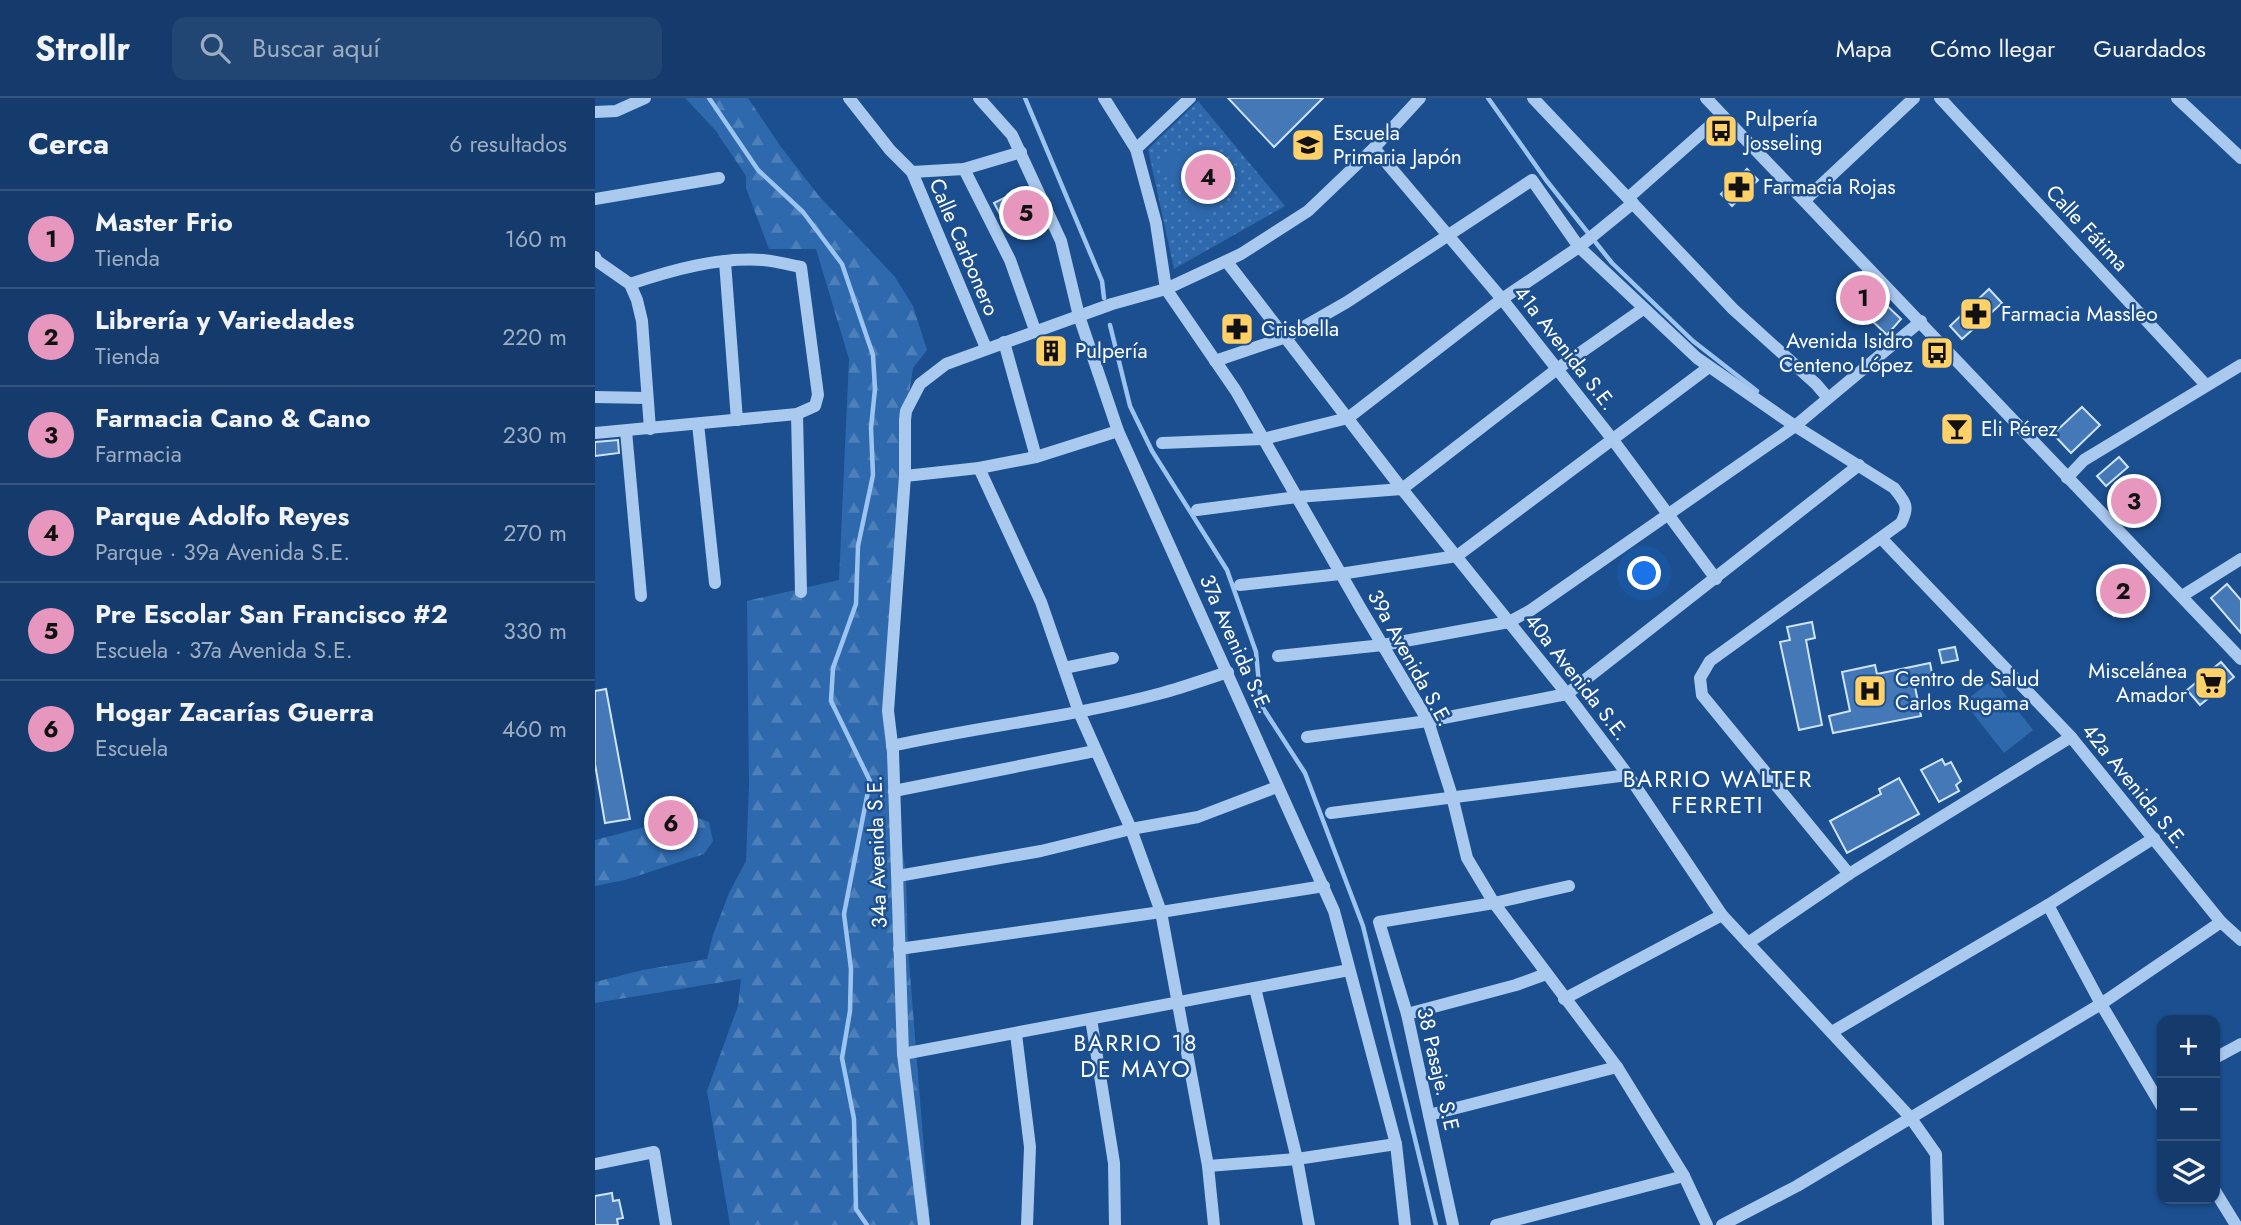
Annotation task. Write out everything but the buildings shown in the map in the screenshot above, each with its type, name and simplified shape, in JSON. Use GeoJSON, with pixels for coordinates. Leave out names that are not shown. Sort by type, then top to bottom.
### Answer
{"type":"FeatureCollection","features":[{"type":"Feature","properties":{"kind":"street"},"geometry":{"type":"LineString","coordinates":[[595,111],[616,111],[645,98]]}},
{"type":"Feature","properties":{"kind":"street","name":"Calle Carbonero"},"geometry":{"type":"LineString","coordinates":[[849,98],[890,150],[912,172],[986,348]]}},
{"type":"Feature","properties":{"kind":"street","name":"37a Avenida S.E."},"geometry":{"type":"LineString","coordinates":[[979,98],[1012,135],[1061,241],[1079,316],[1118,432],[1334,911],[1396,1143],[1405,1225]]}},
{"type":"Feature","properties":{"kind":"street","name":"39a Avenida S.E."},"geometry":{"type":"LineString","coordinates":[[1104,98],[1136,149],[1156,223],[1166,289],[1236,391],[1340,574],[1428,721],[1452,796],[1467,858],[1494,904],[1617,1067],[1684,1176],[1707,1225]]}},
{"type":"Feature","properties":{"kind":"street"},"geometry":{"type":"LineString","coordinates":[[1136,149],[1190,98]]}},
{"type":"Feature","properties":{"kind":"street","name":"34a Avenida S.E."},"geometry":{"type":"LineString","coordinates":[[924,1225],[903,1054],[898,876],[888,711],[905,477],[906,411],[920,384],[946,363],[1112,304],[1166,289],[1227,261],[1308,211],[1374,148],[1420,98]]}},
{"type":"Feature","properties":{"kind":"street"},"geometry":{"type":"LineString","coordinates":[[1533,98],[1733,309],[1828,398]]}},
{"type":"Feature","properties":{"kind":"street"},"geometry":{"type":"LineString","coordinates":[[1706,98],[2241,659]]}},
{"type":"Feature","properties":{"kind":"street"},"geometry":{"type":"LineString","coordinates":[[1805,200],[1914,98]]}},
{"type":"Feature","properties":{"kind":"street","name":"Calle Fátima"},"geometry":{"type":"LineString","coordinates":[[1940,98],[2206,385]]}},
{"type":"Feature","properties":{"kind":"street"},"geometry":{"type":"LineString","coordinates":[[2177,98],[2241,158]]}},
{"type":"Feature","properties":{"kind":"street"},"geometry":{"type":"LineString","coordinates":[[1161,443],[1263,439],[1348,418],[1502,299],[1579,247],[1722,115]]}},
{"type":"Feature","properties":{"kind":"street","name":"41a Avenida S.E."},"geometry":{"type":"LineString","coordinates":[[1374,148],[1502,299],[1613,440],[1716,579]]}},
{"type":"Feature","properties":{"kind":"street"},"geometry":{"type":"LineString","coordinates":[[912,172],[964,169],[1021,152]]}},
{"type":"Feature","properties":{"kind":"street"},"geometry":{"type":"LineString","coordinates":[[964,169],[1010,260],[1035,330]]}},
{"type":"Feature","properties":{"kind":"street"},"geometry":{"type":"LineString","coordinates":[[595,199],[719,178]]}},
{"type":"Feature","properties":{"kind":"street"},"geometry":{"type":"LineString","coordinates":[[1215,361],[1286,337],[1347,302],[1532,180],[1579,247],[1643,309],[1709,366],[1795,426],[1894,488],[1904,500],[1906,512],[1901,523],[1710,661],[1700,677],[1702,695],[1849,874]]}},
{"type":"Feature","properties":{"kind":"street"},"geometry":{"type":"LineString","coordinates":[[595,433],[797,414],[815,405],[818,395],[801,267],[762,260],[725,262],[680,267],[629,284]]}},
{"type":"Feature","properties":{"kind":"street"},"geometry":{"type":"LineString","coordinates":[[596,261],[629,284],[637,300],[642,321],[650,429]]}},
{"type":"Feature","properties":{"kind":"street","name":"40a Avenida S.E."},"geometry":{"type":"LineString","coordinates":[[1227,261],[1402,489],[1567,694],[1628,775],[1722,915],[1910,1117],[1936,1154],[1938,1225]]}},
{"type":"Feature","properties":{"kind":"street"},"geometry":{"type":"LineString","coordinates":[[725,262],[737,420]]}},
{"type":"Feature","properties":{"kind":"street"},"geometry":{"type":"LineString","coordinates":[[1197,510],[1297,497],[1402,489],[1557,369],[1643,309]]}},
{"type":"Feature","properties":{"kind":"street"},"geometry":{"type":"LineString","coordinates":[[1278,656],[1383,645],[1509,622],[1531,610],[1795,426],[1921,321]]}},
{"type":"Feature","properties":{"kind":"street"},"geometry":{"type":"LineString","coordinates":[[1004,342],[1036,457]]}},
{"type":"Feature","properties":{"kind":"street"},"geometry":{"type":"LineString","coordinates":[[2067,478],[2084,460],[2241,365]]}},
{"type":"Feature","properties":{"kind":"street"},"geometry":{"type":"LineString","coordinates":[[1240,584],[1340,574],[1457,556],[1709,366]]}},
{"type":"Feature","properties":{"kind":"street"},"geometry":{"type":"LineString","coordinates":[[595,397],[647,398]]}},
{"type":"Feature","properties":{"kind":"street"},"geometry":{"type":"LineString","coordinates":[[797,414],[801,592]]}},
{"type":"Feature","properties":{"kind":"street"},"geometry":{"type":"LineString","coordinates":[[698,424],[715,583]]}},
{"type":"Feature","properties":{"kind":"street"},"geometry":{"type":"LineString","coordinates":[[626,431],[641,596]]}},
{"type":"Feature","properties":{"kind":"street"},"geometry":{"type":"LineString","coordinates":[[905,477],[979,468],[1036,457],[1118,432]]}},
{"type":"Feature","properties":{"kind":"street"},"geometry":{"type":"LineString","coordinates":[[1307,737],[1428,721],[1567,694],[1859,465]]}},
{"type":"Feature","properties":{"kind":"street"},"geometry":{"type":"LineString","coordinates":[[979,468],[1041,602],[1079,712],[1131,829],[1161,912],[1208,1166],[1214,1225]]}},
{"type":"Feature","properties":{"kind":"street","name":"42a Avenida S.E."},"geometry":{"type":"LineString","coordinates":[[1881,538],[2071,737],[2221,922],[2241,940]]}},
{"type":"Feature","properties":{"kind":"street"},"geometry":{"type":"LineString","coordinates":[[2182,596],[2241,559]]}},
{"type":"Feature","properties":{"kind":"street"},"geometry":{"type":"LineString","coordinates":[[1064,668],[1113,658]]}},
{"type":"Feature","properties":{"kind":"street"},"geometry":{"type":"LineString","coordinates":[[892,746],[961,731],[1079,712],[1162,693],[1228,672]]}},
{"type":"Feature","properties":{"kind":"street"},"geometry":{"type":"LineString","coordinates":[[1748,943],[1849,874],[2071,737]]}},
{"type":"Feature","properties":{"kind":"street"},"geometry":{"type":"LineString","coordinates":[[894,791],[1095,751]]}},
{"type":"Feature","properties":{"kind":"street"},"geometry":{"type":"LineString","coordinates":[[1331,813],[1628,775]]}},
{"type":"Feature","properties":{"kind":"street"},"geometry":{"type":"LineString","coordinates":[[898,876],[1041,851],[1131,829],[1198,817],[1277,787]]}},
{"type":"Feature","properties":{"kind":"street"},"geometry":{"type":"LineString","coordinates":[[1832,1032],[2047,905],[2154,838]]}},
{"type":"Feature","properties":{"kind":"street"},"geometry":{"type":"LineString","coordinates":[[899,949],[1324,886]]}},
{"type":"Feature","properties":{"kind":"street"},"geometry":{"type":"LineString","coordinates":[[1494,904],[1569,886]]}},
{"type":"Feature","properties":{"kind":"street","name":"38 Pasaje. S.E"},"geometry":{"type":"LineString","coordinates":[[1453,1225],[1407,1014],[1379,922],[1494,904]]}},
{"type":"Feature","properties":{"kind":"street"},"geometry":{"type":"LineString","coordinates":[[2047,905],[2101,1004],[2157,1088]]}},
{"type":"Feature","properties":{"kind":"street"},"geometry":{"type":"LineString","coordinates":[[1564,999],[1722,915]]}},
{"type":"Feature","properties":{"kind":"street"},"geometry":{"type":"LineString","coordinates":[[1722,1225],[1797,1186],[2101,1004],[2221,922]]}},
{"type":"Feature","properties":{"kind":"street"},"geometry":{"type":"LineString","coordinates":[[903,1054],[1349,970]]}},
{"type":"Feature","properties":{"kind":"street"},"geometry":{"type":"LineString","coordinates":[[1407,1014],[1516,985],[1546,974]]}},
{"type":"Feature","properties":{"kind":"street"},"geometry":{"type":"LineString","coordinates":[[1255,988],[1297,1159],[1309,1225]]}},
{"type":"Feature","properties":{"kind":"street"},"geometry":{"type":"LineString","coordinates":[[1091,1018],[1114,1163],[1115,1225]]}},
{"type":"Feature","properties":{"kind":"street"},"geometry":{"type":"LineString","coordinates":[[1016,1034],[1030,1147],[1027,1225]]}},
{"type":"Feature","properties":{"kind":"street"},"geometry":{"type":"LineString","coordinates":[[2220,1055],[2241,1044]]}},
{"type":"Feature","properties":{"kind":"street"},"geometry":{"type":"LineString","coordinates":[[1429,1115],[1617,1067]]}},
{"type":"Feature","properties":{"kind":"street"},"geometry":{"type":"LineString","coordinates":[[1208,1166],[1297,1159],[1396,1143]]}},
{"type":"Feature","properties":{"kind":"street"},"geometry":{"type":"LineString","coordinates":[[595,1164],[654,1152],[666,1225]]}},
{"type":"Feature","properties":{"kind":"street"},"geometry":{"type":"LineString","coordinates":[[1496,1225],[1684,1176]]}},
{"type":"Feature","properties":{"kind":"street"},"geometry":{"type":"LineString","coordinates":[[2220,1199],[2236,1225]]}},
{"type":"Feature","properties":{"kind":"green space"},"geometry":{"type":"Polygon","coordinates":[[[685,98],[748,98],[819,196],[895,277],[913,306],[927,350],[913,368],[905,420],[888,711],[894,791],[906,875],[908,949],[930,1225],[730,1225],[707,1091],[738,1006],[741,979],[595,1003],[595,982],[707,959],[729,893],[746,861],[749,784],[747,601],[839,580],[849,359],[816,249],[769,249],[746,188],[746,176],[716,131],[685,98]]]}},
{"type":"Feature","properties":{"kind":"green space"},"geometry":{"type":"Polygon","coordinates":[[[1198,101],[1285,206],[1174,269],[1148,149],[1198,101]]]}},
{"type":"Feature","properties":{"kind":"green space"},"geometry":{"type":"Polygon","coordinates":[[[1193,140],[1233,192],[1200,217],[1160,165],[1193,140]]]}},
{"type":"Feature","properties":{"kind":"green space"},"geometry":{"type":"Polygon","coordinates":[[[1993,679],[2033,730],[2004,753],[1964,702],[1993,679]]]}},
{"type":"Feature","properties":{"kind":"green space"},"geometry":{"type":"Polygon","coordinates":[[[691,815],[709,822],[713,841],[704,854],[625,880],[595,886],[595,840],[691,815]]]}},
{"type":"Feature","properties":{"kind":"waterway"},"geometry":{"type":"LineString","coordinates":[[709,98],[758,170],[803,212],[842,264],[873,355],[873,475],[858,546],[856,604],[833,668],[831,701],[870,781],[844,914],[851,969],[850,1011],[842,1058],[854,1119],[856,1209],[867,1225]]}},
{"type":"Feature","properties":{"kind":"waterway"},"geometry":{"type":"LineString","coordinates":[[1025,98],[1102,281],[1104,298]]}},
{"type":"Feature","properties":{"kind":"waterway"},"geometry":{"type":"LineString","coordinates":[[1488,98],[1546,180],[1612,263],[1693,341],[1757,391]]}},
{"type":"Feature","properties":{"kind":"waterway"},"geometry":{"type":"LineString","coordinates":[[1110,325],[1130,406],[1152,451],[1227,570],[1256,652],[1261,705],[1305,773],[1363,926],[1436,1225]]}},
{"type":"Feature","properties":{"kind":"place","name":"Pulpería Josseling"},"geometry":{"type":"Point","coordinates":[1721,131]}},
{"type":"Feature","properties":{"kind":"place","name":"Escuela Primaria Japón"},"geometry":{"type":"Point","coordinates":[1308,145]}},
{"type":"Feature","properties":{"kind":"place","name":"Parque Adolfo Reyes"},"geometry":{"type":"Point","coordinates":[1208,177]}},
{"type":"Feature","properties":{"kind":"place","name":"Farmacia Rojas"},"geometry":{"type":"Point","coordinates":[1739,187]}},
{"type":"Feature","properties":{"kind":"place","name":"Pre Escolar San Francisco #2"},"geometry":{"type":"Point","coordinates":[1026,213]}},
{"type":"Feature","properties":{"kind":"place","name":"Master Frio"},"geometry":{"type":"Point","coordinates":[1863,298]}},
{"type":"Feature","properties":{"kind":"place","name":"Farmacia Massleo"},"geometry":{"type":"Point","coordinates":[1976,314]}},
{"type":"Feature","properties":{"kind":"place","name":"Crisbella"},"geometry":{"type":"Point","coordinates":[1237,329]}},
{"type":"Feature","properties":{"kind":"place","name":"Pulpería"},"geometry":{"type":"Point","coordinates":[1051,351]}},
{"type":"Feature","properties":{"kind":"place","name":"Avenida Isidro Centeno López"},"geometry":{"type":"Point","coordinates":[1937,353]}},
{"type":"Feature","properties":{"kind":"place","name":"Eli Pérez"},"geometry":{"type":"Point","coordinates":[1957,429]}},
{"type":"Feature","properties":{"kind":"place","name":"Farmacia Cano & Cano"},"geometry":{"type":"Point","coordinates":[2134,501]}},
{"type":"Feature","properties":{"kind":"place","name":"Librería y Variedades"},"geometry":{"type":"Point","coordinates":[2123,591]}},
{"type":"Feature","properties":{"kind":"place","name":"Miscelánea Amador"},"geometry":{"type":"Point","coordinates":[2211,683]}},
{"type":"Feature","properties":{"kind":"place","name":"Centro de Salud Carlos Rugama"},"geometry":{"type":"Point","coordinates":[1870,691]}},
{"type":"Feature","properties":{"kind":"place","name":"Hogar Zacarías Guerra"},"geometry":{"type":"Point","coordinates":[671,823]}},
{"type":"Feature","properties":{"kind":"district","name":"BARRIO WALTER FERRETI"},"geometry":{"type":"Point","coordinates":[1718,792]}},
{"type":"Feature","properties":{"kind":"district","name":"BARRIO 18 DE MAYO"},"geometry":{"type":"Point","coordinates":[1136,1056]}}]}
